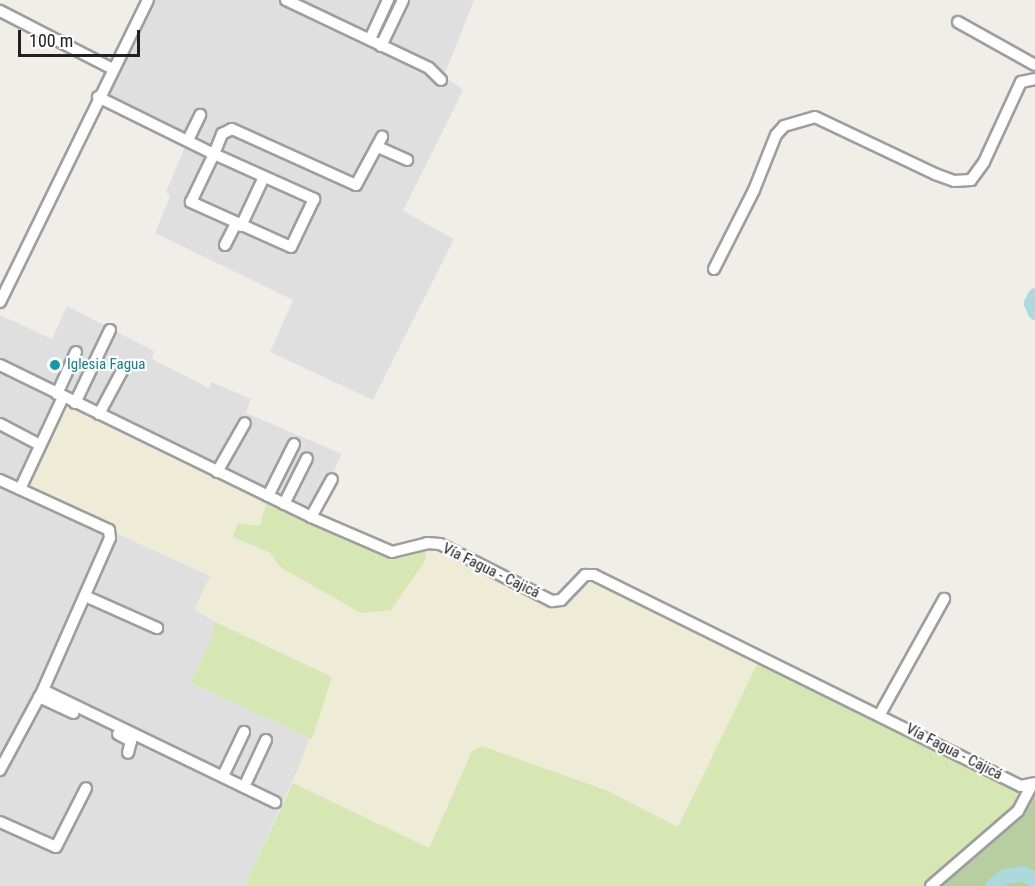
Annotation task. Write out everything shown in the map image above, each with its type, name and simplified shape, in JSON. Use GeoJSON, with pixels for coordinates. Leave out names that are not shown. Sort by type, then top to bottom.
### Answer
{"type":"FeatureCollection","features":[{"type":"Feature","properties":{"kind":"street"},"geometry":{"type":"LineString","coordinates":[[0,302],[98,97],[148,0]]}},
{"type":"Feature","properties":{"kind":"street"},"geometry":{"type":"LineString","coordinates":[[286,0],[429,68],[441,80]]}},
{"type":"Feature","properties":{"kind":"street"},"geometry":{"type":"LineString","coordinates":[[370,39],[388,0]]}},
{"type":"Feature","properties":{"kind":"street"},"geometry":{"type":"LineString","coordinates":[[381,46],[403,0]]}},
{"type":"Feature","properties":{"kind":"street"},"geometry":{"type":"LineString","coordinates":[[0,11],[113,69]]}},
{"type":"Feature","properties":{"kind":"street"},"geometry":{"type":"LineString","coordinates":[[958,22],[1035,65]]}},
{"type":"Feature","properties":{"kind":"street"},"geometry":{"type":"LineString","coordinates":[[714,269],[754,190],[776,135],[784,126],[815,117],[935,174],[954,181],[971,180],[984,162],[1021,82],[1035,79]]}},
{"type":"Feature","properties":{"kind":"street"},"geometry":{"type":"LineString","coordinates":[[98,97],[188,140],[214,153],[264,177],[314,199],[291,246],[191,202],[214,153],[222,134],[232,129],[356,185],[380,142],[407,160]]}},
{"type":"Feature","properties":{"kind":"street"},"geometry":{"type":"LineString","coordinates":[[188,140],[201,115]]}},
{"type":"Feature","properties":{"kind":"street"},"geometry":{"type":"LineString","coordinates":[[225,245],[264,177]]}},
{"type":"Feature","properties":{"kind":"street"},"geometry":{"type":"LineString","coordinates":[[75,403],[110,330]]}},
{"type":"Feature","properties":{"kind":"street"},"geometry":{"type":"LineString","coordinates":[[20,489],[40,445],[76,352]]}},
{"type":"Feature","properties":{"kind":"street","name":"Vía Fagua - Cajicá"},"geometry":{"type":"LineString","coordinates":[[0,365],[311,517],[392,552],[440,544],[552,601],[561,600],[585,575],[594,575],[880,714],[1021,786],[1033,785]]}},
{"type":"Feature","properties":{"kind":"street"},"geometry":{"type":"LineString","coordinates":[[99,414],[122,371]]}},
{"type":"Feature","properties":{"kind":"street"},"geometry":{"type":"LineString","coordinates":[[217,472],[245,423]]}},
{"type":"Feature","properties":{"kind":"street"},"geometry":{"type":"LineString","coordinates":[[0,424],[40,445]]}},
{"type":"Feature","properties":{"kind":"street"},"geometry":{"type":"LineString","coordinates":[[268,496],[294,444]]}},
{"type":"Feature","properties":{"kind":"street"},"geometry":{"type":"LineString","coordinates":[[284,504],[307,458]]}},
{"type":"Feature","properties":{"kind":"street"},"geometry":{"type":"LineString","coordinates":[[311,517],[332,479]]}},
{"type":"Feature","properties":{"kind":"street"},"geometry":{"type":"LineString","coordinates":[[0,480],[109,530],[110,538],[41,694],[0,770]]}},
{"type":"Feature","properties":{"kind":"street"},"geometry":{"type":"LineString","coordinates":[[84,596],[157,628]]}},
{"type":"Feature","properties":{"kind":"street"},"geometry":{"type":"LineString","coordinates":[[880,714],[944,599]]}},
{"type":"Feature","properties":{"kind":"street"},"geometry":{"type":"LineString","coordinates":[[41,694],[128,738],[131,744],[128,753]]}},
{"type":"Feature","properties":{"kind":"street"},"geometry":{"type":"LineString","coordinates":[[41,694],[275,801]]}},
{"type":"Feature","properties":{"kind":"street"},"geometry":{"type":"LineString","coordinates":[[223,777],[244,732]]}},
{"type":"Feature","properties":{"kind":"street"},"geometry":{"type":"LineString","coordinates":[[244,787],[266,740]]}},
{"type":"Feature","properties":{"kind":"street"},"geometry":{"type":"LineString","coordinates":[[931,886],[1018,811],[1033,785]]}},
{"type":"Feature","properties":{"kind":"street"},"geometry":{"type":"LineString","coordinates":[[0,822],[56,847],[86,788]]}},
{"type":"Feature","properties":{"kind":"shaded area"},"geometry":{"type":"Polygon","coordinates":[[[148,0],[474,0],[444,76],[463,90],[403,211],[454,239],[373,400],[270,352],[293,300],[155,233],[170,196],[166,192],[188,140],[98,97],[148,0]]]}},
{"type":"Feature","properties":{"kind":"shaded area"},"geometry":{"type":"Polygon","coordinates":[[[67,306],[154,351],[152,359],[209,388],[212,382],[251,399],[246,413],[342,454],[311,517],[109,530],[211,576],[195,610],[214,621],[212,636],[191,683],[312,739],[244,886],[0,886],[0,315],[52,339],[67,306]]]}},
{"type":"Feature","properties":{"kind":"shaded area"},"geometry":{"type":"Polygon","coordinates":[[[63,397],[268,496],[260,526],[233,537],[270,553],[280,567],[427,543],[552,601],[585,575],[761,656],[678,827],[608,791],[472,751],[429,848],[293,783],[332,677],[194,610],[210,576],[20,489],[63,397]]]}},
{"type":"Feature","properties":{"kind":"green space"},"geometry":{"type":"Polygon","coordinates":[[[268,496],[392,552],[427,543],[425,561],[391,610],[361,613],[280,567],[270,553],[233,537],[238,523],[260,526],[268,496]]]}},
{"type":"Feature","properties":{"kind":"green space"},"geometry":{"type":"Polygon","coordinates":[[[214,621],[332,677],[312,739],[191,683],[212,636],[214,621]]]}},
{"type":"Feature","properties":{"kind":"green space"},"geometry":{"type":"Polygon","coordinates":[[[761,656],[1021,786],[1027,796],[931,886],[244,886],[293,783],[429,848],[472,751],[482,746],[608,791],[678,827],[761,656]]]}},
{"type":"Feature","properties":{"kind":"green space"},"geometry":{"type":"Polygon","coordinates":[[[1035,783],[1035,886],[931,886],[1006,823],[1035,783]]]}},
{"type":"Feature","properties":{"kind":"waterway"},"geometry":{"type":"LineString","coordinates":[[1035,295],[1031,303],[1035,312]]}},
{"type":"Feature","properties":{"kind":"waterway"},"geometry":{"type":"LineString","coordinates":[[992,886],[1005,876],[1022,873],[1035,880]]}},
{"type":"Feature","properties":{"kind":"place","name":"Iglesia Fagua"},"geometry":{"type":"Point","coordinates":[55,365]}}]}
